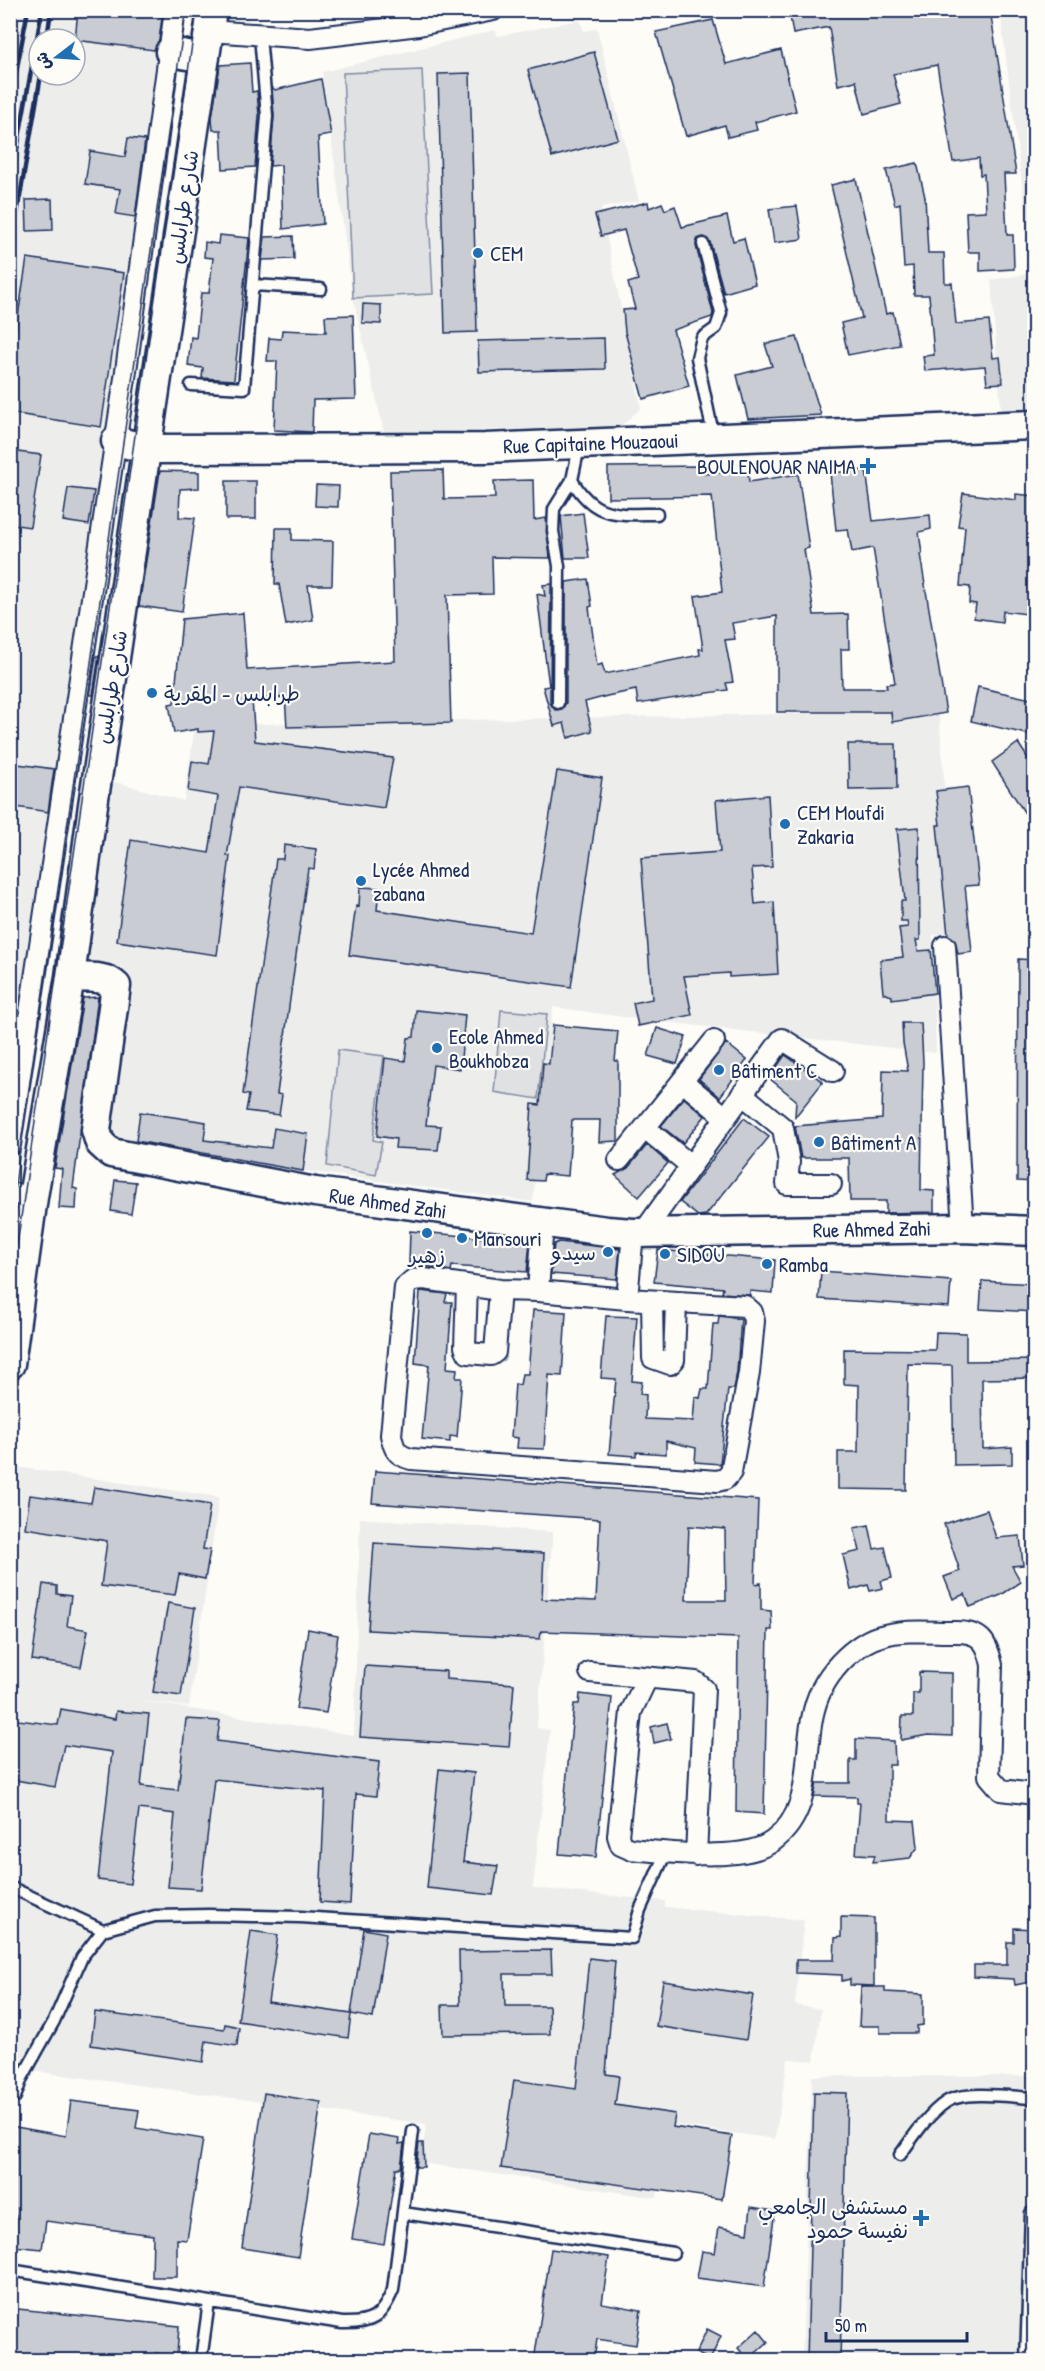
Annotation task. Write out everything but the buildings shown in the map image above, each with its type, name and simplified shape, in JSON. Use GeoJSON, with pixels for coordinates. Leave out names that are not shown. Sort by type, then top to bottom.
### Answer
{"type":"FeatureCollection","features":[{"type":"Feature","properties":{"kind":"main road"},"geometry":{"type":"LineString","coordinates":[[170,52],[208,33]]}},
{"type":"Feature","properties":{"kind":"main road","name":"شارع طرابلس"},"geometry":{"type":"LineString","coordinates":[[10,1364],[22,1195],[70,977],[93,805],[208,33]]}},
{"type":"Feature","properties":{"kind":"main road","name":"Rue Capitaine Mouzaoui"},"geometry":{"type":"LineString","coordinates":[[116,441],[147,449],[485,448],[1035,425]]}},
{"type":"Feature","properties":{"kind":"main road","name":"Rue Ahmed Zahi"},"geometry":{"type":"LineString","coordinates":[[70,977],[111,981],[116,986],[96,1130],[100,1143],[111,1153],[315,1192],[543,1224],[638,1233],[963,1228],[1035,1231]]}},
{"type":"Feature","properties":{"kind":"street"},"geometry":{"type":"LineString","coordinates":[[10,1145],[116,441],[175,10]]}},
{"type":"Feature","properties":{"kind":"street"},"geometry":{"type":"LineString","coordinates":[[208,33],[310,38],[419,25],[493,10]]}},
{"type":"Feature","properties":{"kind":"street"},"geometry":{"type":"LineString","coordinates":[[945,946],[963,1228]]}},
{"type":"Feature","properties":{"kind":"street"},"geometry":{"type":"LineString","coordinates":[[627,1299],[638,1233],[782,1039],[833,1071]]}},
{"type":"Feature","properties":{"kind":"street"},"geometry":{"type":"LineString","coordinates":[[619,1160],[714,1041]]}},
{"type":"Feature","properties":{"kind":"street"},"geometry":{"type":"LineString","coordinates":[[682,1081],[725,1117]]}},
{"type":"Feature","properties":{"kind":"street"},"geometry":{"type":"LineString","coordinates":[[742,1094],[783,1128],[789,1162],[787,1184],[831,1184]]}},
{"type":"Feature","properties":{"kind":"street"},"geometry":{"type":"LineString","coordinates":[[645,1128],[690,1165]]}},
{"type":"Feature","properties":{"kind":"street"},"geometry":{"type":"LineString","coordinates":[[538,1291],[543,1224]]}},
{"type":"Feature","properties":{"kind":"street"},"geometry":{"type":"LineString","coordinates":[[424,1279],[500,1290],[538,1291],[745,1306],[752,1312],[754,1321],[749,1373],[731,1472],[725,1479],[693,1479],[411,1459],[399,1456],[393,1448],[391,1435],[405,1287],[413,1280],[424,1279]]}},
{"type":"Feature","properties":{"kind":"street"},"geometry":{"type":"LineString","coordinates":[[467,1285],[465,1347],[468,1353],[491,1355],[495,1352],[500,1290]]}},
{"type":"Feature","properties":{"kind":"street"},"geometry":{"type":"LineString","coordinates":[[652,1301],[653,1358],[670,1364],[674,1360],[676,1302]]}},
{"type":"Feature","properties":{"kind":"street"},"geometry":{"type":"LineString","coordinates":[[647,1678],[632,1712],[618,1836],[621,1845],[630,1849],[696,1855],[750,1851],[773,1842],[793,1819],[804,1793],[814,1711],[824,1684],[840,1663],[857,1648],[879,1636],[898,1632],[965,1632],[981,1638],[989,1648],[992,1665],[989,1776],[1001,1790],[1035,1794]]}},
{"type":"Feature","properties":{"kind":"street"},"geometry":{"type":"LineString","coordinates":[[590,1672],[696,1682],[704,1689],[696,1855]]}},
{"type":"Feature","properties":{"kind":"lane"},"geometry":{"type":"LineString","coordinates":[[191,385],[244,388],[267,116],[260,36]]}},
{"type":"Feature","properties":{"kind":"lane"},"geometry":{"type":"LineString","coordinates":[[703,244],[721,313],[716,328],[702,338],[697,358],[714,438]]}},
{"type":"Feature","properties":{"kind":"lane"},"geometry":{"type":"LineString","coordinates":[[253,285],[321,289]]}},
{"type":"Feature","properties":{"kind":"lane"},"geometry":{"type":"LineString","coordinates":[[558,703],[559,566],[553,531],[554,509],[572,480],[579,444]]}},
{"type":"Feature","properties":{"kind":"lane"},"geometry":{"type":"LineString","coordinates":[[572,480],[581,495],[609,514],[657,514]]}},
{"type":"Feature","properties":{"kind":"lane"},"geometry":{"type":"LineString","coordinates":[[15,2097],[22,2078],[54,2021],[82,1957],[103,1930],[155,1916],[209,1915],[311,1918],[632,1938],[640,1910],[666,1852]]}},
{"type":"Feature","properties":{"kind":"lane"},"geometry":{"type":"LineString","coordinates":[[10,1887],[103,1930]]}},
{"type":"Feature","properties":{"kind":"lane"},"geometry":{"type":"LineString","coordinates":[[900,2155],[922,2124],[947,2102],[963,2097],[1035,2098]]}},
{"type":"Feature","properties":{"kind":"lane"},"geometry":{"type":"LineString","coordinates":[[10,2270],[342,2323],[363,2324],[374,2319],[386,2306],[393,2290],[413,2131]]}},
{"type":"Feature","properties":{"kind":"lane"},"geometry":{"type":"LineString","coordinates":[[403,2213],[673,2253]]}},
{"type":"Feature","properties":{"kind":"lane"},"geometry":{"type":"LineString","coordinates":[[1026,2361],[1031,2213]]}},
{"type":"Feature","properties":{"kind":"lane"},"geometry":{"type":"LineString","coordinates":[[201,2361],[208,2302]]}},
{"type":"Feature","properties":{"kind":"shaded area"},"geometry":{"type":"Polygon","coordinates":[[[10,11],[168,11],[11,1077],[10,11]]]}},
{"type":"Feature","properties":{"kind":"shaded area"},"geometry":{"type":"Polygon","coordinates":[[[1000,11],[1034,11],[1034,412],[1001,413],[991,280],[1033,273],[1000,11]]]}},
{"type":"Feature","properties":{"kind":"shaded area","name":"CEM"},"geometry":{"type":"Polygon","coordinates":[[[580,20],[584,31],[597,28],[639,201],[601,208],[641,408],[620,427],[384,433],[353,298],[322,72],[495,30],[498,36],[580,20]]]}},
{"type":"Feature","properties":{"kind":"shaded area"},"geometry":{"type":"Polygon","coordinates":[[[422,70],[433,294],[353,298],[343,73],[422,70]]]}},
{"type":"Feature","properties":{"kind":"shaded area"},"geometry":{"type":"Polygon","coordinates":[[[939,711],[955,933],[933,935],[936,1053],[637,1019],[553,1007],[533,1202],[121,1146],[112,1137],[107,1125],[125,969],[82,960],[112,781],[184,801],[195,725],[939,711]]]}},
{"type":"Feature","properties":{"kind":"shaded area"},"geometry":{"type":"Polygon","coordinates":[[[501,1010],[547,1014],[538,1099],[494,1092],[501,1010]]]}},
{"type":"Feature","properties":{"kind":"shaded area"},"geometry":{"type":"Polygon","coordinates":[[[338,1050],[384,1056],[373,1140],[382,1142],[376,1175],[327,1166],[338,1050]]]}},
{"type":"Feature","properties":{"kind":"shaded area"},"geometry":{"type":"Polygon","coordinates":[[[10,1466],[219,1497],[189,1707],[135,1700],[354,1735],[360,1518],[553,1532],[537,1728],[550,1730],[533,1888],[665,1901],[665,1907],[804,1920],[795,2005],[821,2009],[814,2061],[788,2059],[775,2139],[669,2124],[657,2198],[421,2163],[426,2124],[25,2070],[23,2085],[11,2083],[10,1466]]]}},
{"type":"Feature","properties":{"kind":"shaded area","name":"مستشفى الجامعي نفيسة حمود"},"geometry":{"type":"Polygon","coordinates":[[[812,2076],[1034,2076],[1034,2360],[802,2360],[812,2076]]]}},
{"type":"Feature","properties":{"kind":"tram line"},"geometry":{"type":"LineString","coordinates":[[10,1219],[186,10]]}},
{"type":"Feature","properties":{"kind":"tram line"},"geometry":{"type":"LineString","coordinates":[[10,1293],[197,10]]}},
{"type":"Feature","properties":{"kind":"railway"},"geometry":{"type":"LineString","coordinates":[[10,104],[28,10]]}},
{"type":"Feature","properties":{"kind":"railway"},"geometry":{"type":"LineString","coordinates":[[10,188],[42,10]]}},
{"type":"Feature","properties":{"kind":"railway"},"geometry":{"type":"LineString","coordinates":[[49,27],[51,10]]}},
{"type":"Feature","properties":{"kind":"railway"},"geometry":{"type":"LineString","coordinates":[[10,254],[39,87]]}},
{"type":"Feature","properties":{"kind":"place","name":"CEM"},"geometry":{"type":"Point","coordinates":[478,253]}},
{"type":"Feature","properties":{"kind":"place","name":"BOULENOUAR NAIMA"},"geometry":{"type":"Point","coordinates":[868,466]}},
{"type":"Feature","properties":{"kind":"place","name":"طرابلس - المقرية"},"geometry":{"type":"Point","coordinates":[152,693]}},
{"type":"Feature","properties":{"kind":"place","name":"CEM Moufdi Zakaria"},"geometry":{"type":"Point","coordinates":[785,824]}},
{"type":"Feature","properties":{"kind":"place","name":"Lycée Ahmed zabana"},"geometry":{"type":"Point","coordinates":[361,881]}},
{"type":"Feature","properties":{"kind":"place","name":"Ecole Ahmed Boukhobza"},"geometry":{"type":"Point","coordinates":[437,1048]}},
{"type":"Feature","properties":{"kind":"place","name":"Bâtiment C"},"geometry":{"type":"Point","coordinates":[719,1070]}},
{"type":"Feature","properties":{"kind":"place","name":"Bâtiment A"},"geometry":{"type":"Point","coordinates":[819,1142]}},
{"type":"Feature","properties":{"kind":"place","name":"زهير"},"geometry":{"type":"Point","coordinates":[427,1233]}},
{"type":"Feature","properties":{"kind":"place","name":"Mansouri"},"geometry":{"type":"Point","coordinates":[462,1238]}},
{"type":"Feature","properties":{"kind":"place","name":"سيدو"},"geometry":{"type":"Point","coordinates":[608,1252]}},
{"type":"Feature","properties":{"kind":"place","name":"SIDOU"},"geometry":{"type":"Point","coordinates":[665,1254]}},
{"type":"Feature","properties":{"kind":"place","name":"Ramba"},"geometry":{"type":"Point","coordinates":[767,1264]}},
{"type":"Feature","properties":{"kind":"place","name":"مستشفى الجامعي نفيسة حمود"},"geometry":{"type":"Point","coordinates":[921,2218]}}]}
